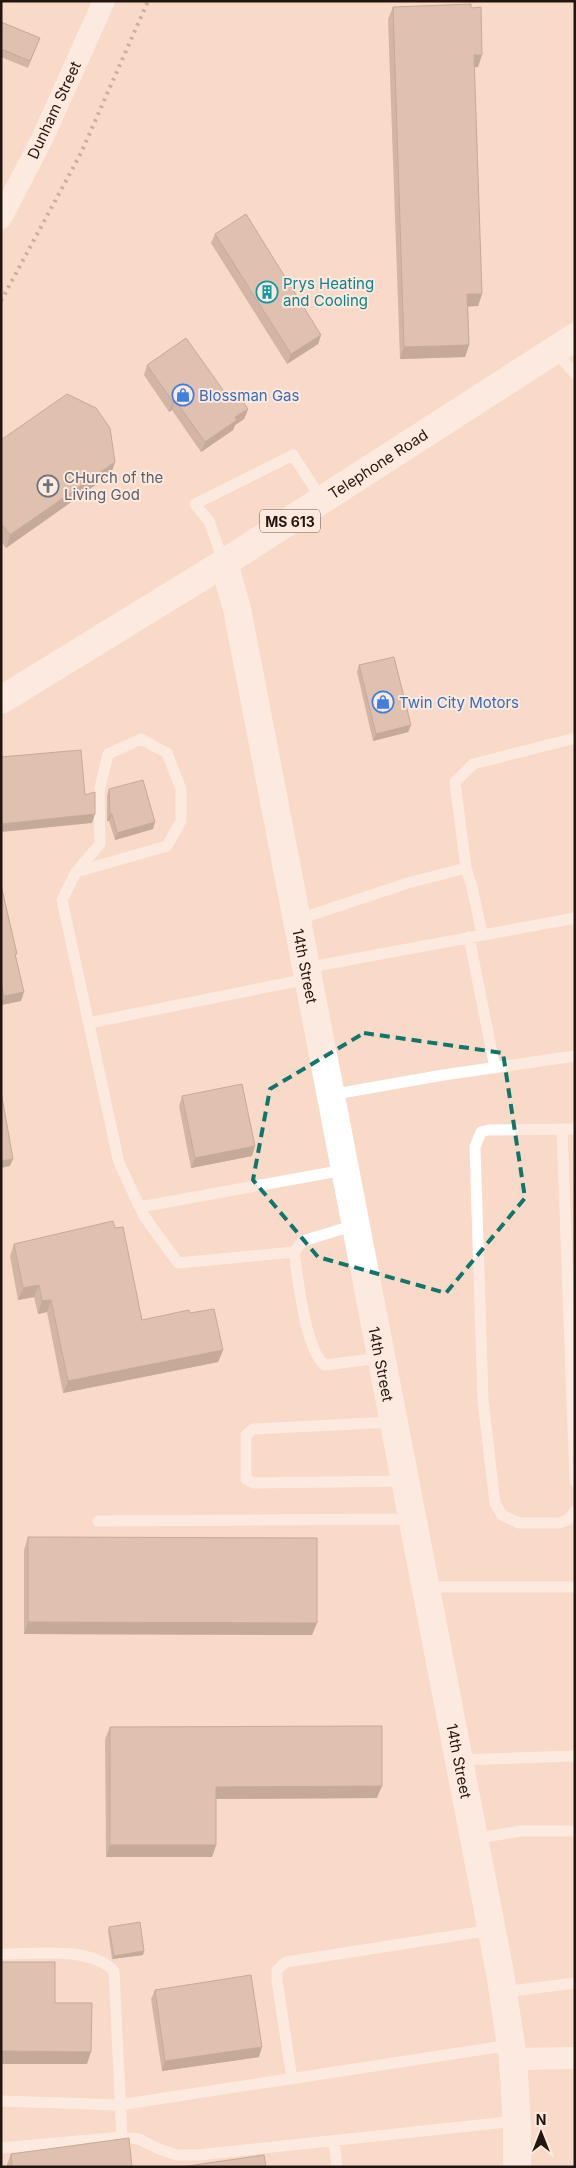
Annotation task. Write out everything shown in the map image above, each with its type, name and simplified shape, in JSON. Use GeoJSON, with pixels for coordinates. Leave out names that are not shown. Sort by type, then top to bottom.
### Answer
{"type":"FeatureCollection","features":[{"type":"Feature","properties":{"kind":"street","name":"Dunham Street"},"geometry":{"type":"LineString","coordinates":[[1,218],[42,139],[104,1]]}},
{"type":"Feature","properties":{"kind":"street","name":"Telephone Road"},"geometry":{"type":"LineString","coordinates":[[1,700],[224,563],[564,344]]}},
{"type":"Feature","properties":{"kind":"street","name":"14th Street"},"geometry":{"type":"LineString","coordinates":[[224,563],[237,608],[380,1358],[492,1930],[512,2052],[517,2121],[517,2167]]}},
{"type":"Feature","properties":{"kind":"street"},"geometry":{"type":"LineString","coordinates":[[512,2052],[575,2058]]}},
{"type":"Feature","properties":{"kind":"lane"},"geometry":{"type":"LineString","coordinates":[[564,344],[575,374]]}},
{"type":"Feature","properties":{"kind":"lane"},"geometry":{"type":"LineString","coordinates":[[224,563],[209,521],[195,504],[292,455],[322,500]]}},
{"type":"Feature","properties":{"kind":"lane"},"geometry":{"type":"LineString","coordinates":[[482,934],[466,868],[455,782],[473,764],[575,738]]}},
{"type":"Feature","properties":{"kind":"lane"},"geometry":{"type":"LineString","coordinates":[[76,872],[167,846],[181,821],[181,789],[167,752],[141,739],[108,754],[99,792],[100,844],[76,872],[62,900],[119,1163],[144,1216],[178,1263],[294,1252],[303,1241],[355,1224]]}},
{"type":"Feature","properties":{"kind":"lane"},"geometry":{"type":"LineString","coordinates":[[296,920],[408,883],[466,868]]}},
{"type":"Feature","properties":{"kind":"lane"},"geometry":{"type":"LineString","coordinates":[[89,1024],[482,934],[575,918]]}},
{"type":"Feature","properties":{"kind":"lane"},"geometry":{"type":"LineString","coordinates":[[469,937],[495,1068]]}},
{"type":"Feature","properties":{"kind":"lane"},"geometry":{"type":"LineString","coordinates":[[330,1096],[575,1056]]}},
{"type":"Feature","properties":{"kind":"lane"},"geometry":{"type":"LineString","coordinates":[[575,1128],[488,1130],[480,1132],[475,1147],[484,1401],[494,1503],[502,1515],[519,1523],[559,1523],[568,1520],[575,1511]]}},
{"type":"Feature","properties":{"kind":"lane"},"geometry":{"type":"LineString","coordinates":[[562,1129],[575,1482]]}},
{"type":"Feature","properties":{"kind":"lane"},"geometry":{"type":"LineString","coordinates":[[140,1207],[344,1170]]}},
{"type":"Feature","properties":{"kind":"lane"},"geometry":{"type":"LineString","coordinates":[[294,1252],[304,1314],[317,1360],[325,1365],[334,1365],[380,1358]]}},
{"type":"Feature","properties":{"kind":"lane"},"geometry":{"type":"LineString","coordinates":[[393,1422],[253,1429],[246,1434],[246,1479],[254,1483],[404,1481]]}},
{"type":"Feature","properties":{"kind":"lane"},"geometry":{"type":"LineString","coordinates":[[98,1522],[412,1519]]}},
{"type":"Feature","properties":{"kind":"lane"},"geometry":{"type":"LineString","coordinates":[[425,1587],[575,1587]]}},
{"type":"Feature","properties":{"kind":"lane"},"geometry":{"type":"LineString","coordinates":[[458,1760],[575,1756]]}},
{"type":"Feature","properties":{"kind":"lane"},"geometry":{"type":"LineString","coordinates":[[474,1839],[520,1831],[575,1831]]}},
{"type":"Feature","properties":{"kind":"lane"},"geometry":{"type":"LineString","coordinates":[[292,2079],[277,1981],[277,1970],[286,1962],[492,1930]]}},
{"type":"Feature","properties":{"kind":"lane"},"geometry":{"type":"LineString","coordinates":[[1,1954],[82,1954],[98,1959],[114,1971],[119,2106],[122,2137]]}},
{"type":"Feature","properties":{"kind":"lane"},"geometry":{"type":"LineString","coordinates":[[503,1992],[575,1983]]}},
{"type":"Feature","properties":{"kind":"lane"},"geometry":{"type":"LineString","coordinates":[[1,2101],[119,2106],[292,2079],[512,2052]]}},
{"type":"Feature","properties":{"kind":"lane"},"geometry":{"type":"LineString","coordinates":[[1,2148],[122,2137],[139,2139],[176,2155],[191,2155],[517,2121]]}},
{"type":"Feature","properties":{"kind":"lane"},"geometry":{"type":"LineString","coordinates":[[334,2141],[337,2167]]}},
{"type":"Feature","properties":{"kind":"highlighted area"},"geometry":{"type":"Polygon","coordinates":[[[364,1033],[503,1053],[525,1198],[446,1293],[318,1257],[253,1180],[270,1089],[364,1033]]]}},
{"type":"Feature","properties":{"kind":"building"},"geometry":{"type":"Polygon","coordinates":[[[471,4],[471,8],[481,7],[482,55],[474,55],[482,294],[467,294],[469,345],[404,347],[393,7],[471,4]]]}},
{"type":"Feature","properties":{"kind":"building"},"geometry":{"type":"Polygon","coordinates":[[[1,22],[40,38],[30,61],[1,49],[1,22]]]}},
{"type":"Feature","properties":{"kind":"building","name":"Prys Heating and Cooling"},"geometry":{"type":"Polygon","coordinates":[[[246,214],[321,335],[291,354],[215,234],[246,214]]]}},
{"type":"Feature","properties":{"kind":"building","name":"Blossman Gas"},"geometry":{"type":"Polygon","coordinates":[[[186,338],[228,397],[236,392],[248,409],[235,417],[237,420],[205,442],[147,365],[186,338]]]}},
{"type":"Feature","properties":{"kind":"building","name":"CHurch of the Living God"},"geometry":{"type":"Polygon","coordinates":[[[67,394],[96,408],[110,428],[115,462],[10,535],[3,526],[1,527],[1,440],[67,394]]]}},
{"type":"Feature","properties":{"kind":"building","name":"Twin City Motors"},"geometry":{"type":"Polygon","coordinates":[[[394,657],[411,725],[376,734],[359,665],[394,657]]]}},
{"type":"Feature","properties":{"kind":"building"},"geometry":{"type":"Polygon","coordinates":[[[81,750],[85,795],[95,792],[95,814],[1,824],[1,757],[81,750]]]}},
{"type":"Feature","properties":{"kind":"building"},"geometry":{"type":"Polygon","coordinates":[[[143,780],[155,822],[117,833],[112,814],[110,814],[109,789],[143,780]]]}},
{"type":"Feature","properties":{"kind":"building"},"geometry":{"type":"Polygon","coordinates":[[[1,885],[24,992],[4,996],[1,983],[1,885]]]}},
{"type":"Feature","properties":{"kind":"building"},"geometry":{"type":"Polygon","coordinates":[[[242,1084],[255,1146],[195,1158],[182,1096],[242,1084]]]}},
{"type":"Feature","properties":{"kind":"building"},"geometry":{"type":"Polygon","coordinates":[[[1,1097],[13,1159],[1,1161],[1,1097]]]}},
{"type":"Feature","properties":{"kind":"building"},"geometry":{"type":"Polygon","coordinates":[[[113,1221],[115,1228],[123,1227],[142,1320],[189,1310],[190,1313],[214,1309],[223,1350],[68,1381],[51,1300],[42,1301],[39,1285],[23,1288],[14,1244],[113,1221]]]}},
{"type":"Feature","properties":{"kind":"building"},"geometry":{"type":"Polygon","coordinates":[[[28,1537],[317,1538],[317,1623],[28,1622],[28,1537]]]}},
{"type":"Feature","properties":{"kind":"building"},"geometry":{"type":"Polygon","coordinates":[[[382,1726],[382,1786],[216,1787],[216,1845],[110,1845],[110,1727],[382,1726]]]}},
{"type":"Feature","properties":{"kind":"building"},"geometry":{"type":"Polygon","coordinates":[[[140,1922],[144,1951],[114,1956],[109,1927],[140,1922]]]}},
{"type":"Feature","properties":{"kind":"building"},"geometry":{"type":"Polygon","coordinates":[[[1,1962],[55,1962],[55,2003],[92,2003],[91,2052],[1,2051],[1,1962]]]}},
{"type":"Feature","properties":{"kind":"building"},"geometry":{"type":"Polygon","coordinates":[[[251,1975],[262,2047],[165,2061],[155,1990],[251,1975]]]}},
{"type":"Feature","properties":{"kind":"building"},"geometry":{"type":"Polygon","coordinates":[[[129,2138],[132,2167],[12,2167],[11,2154],[129,2138]]]}},
{"type":"Feature","properties":{"kind":"building"},"geometry":{"type":"Polygon","coordinates":[[[264,2155],[266,2167],[181,2167],[264,2155]]]}},
{"type":"Feature","properties":{"kind":"railway"},"geometry":{"type":"LineString","coordinates":[[1,301],[81,153],[148,1]]}},
{"type":"Feature","properties":{"kind":"place","name":"Prys Heating and Cooling"},"geometry":{"type":"Point","coordinates":[267,292]}},
{"type":"Feature","properties":{"kind":"place","name":"Blossman Gas"},"geometry":{"type":"Point","coordinates":[183,395]}},
{"type":"Feature","properties":{"kind":"place","name":"CHurch of the Living God"},"geometry":{"type":"Point","coordinates":[48,486]}},
{"type":"Feature","properties":{"kind":"place","name":"Twin City Motors"},"geometry":{"type":"Point","coordinates":[383,702]}}]}
